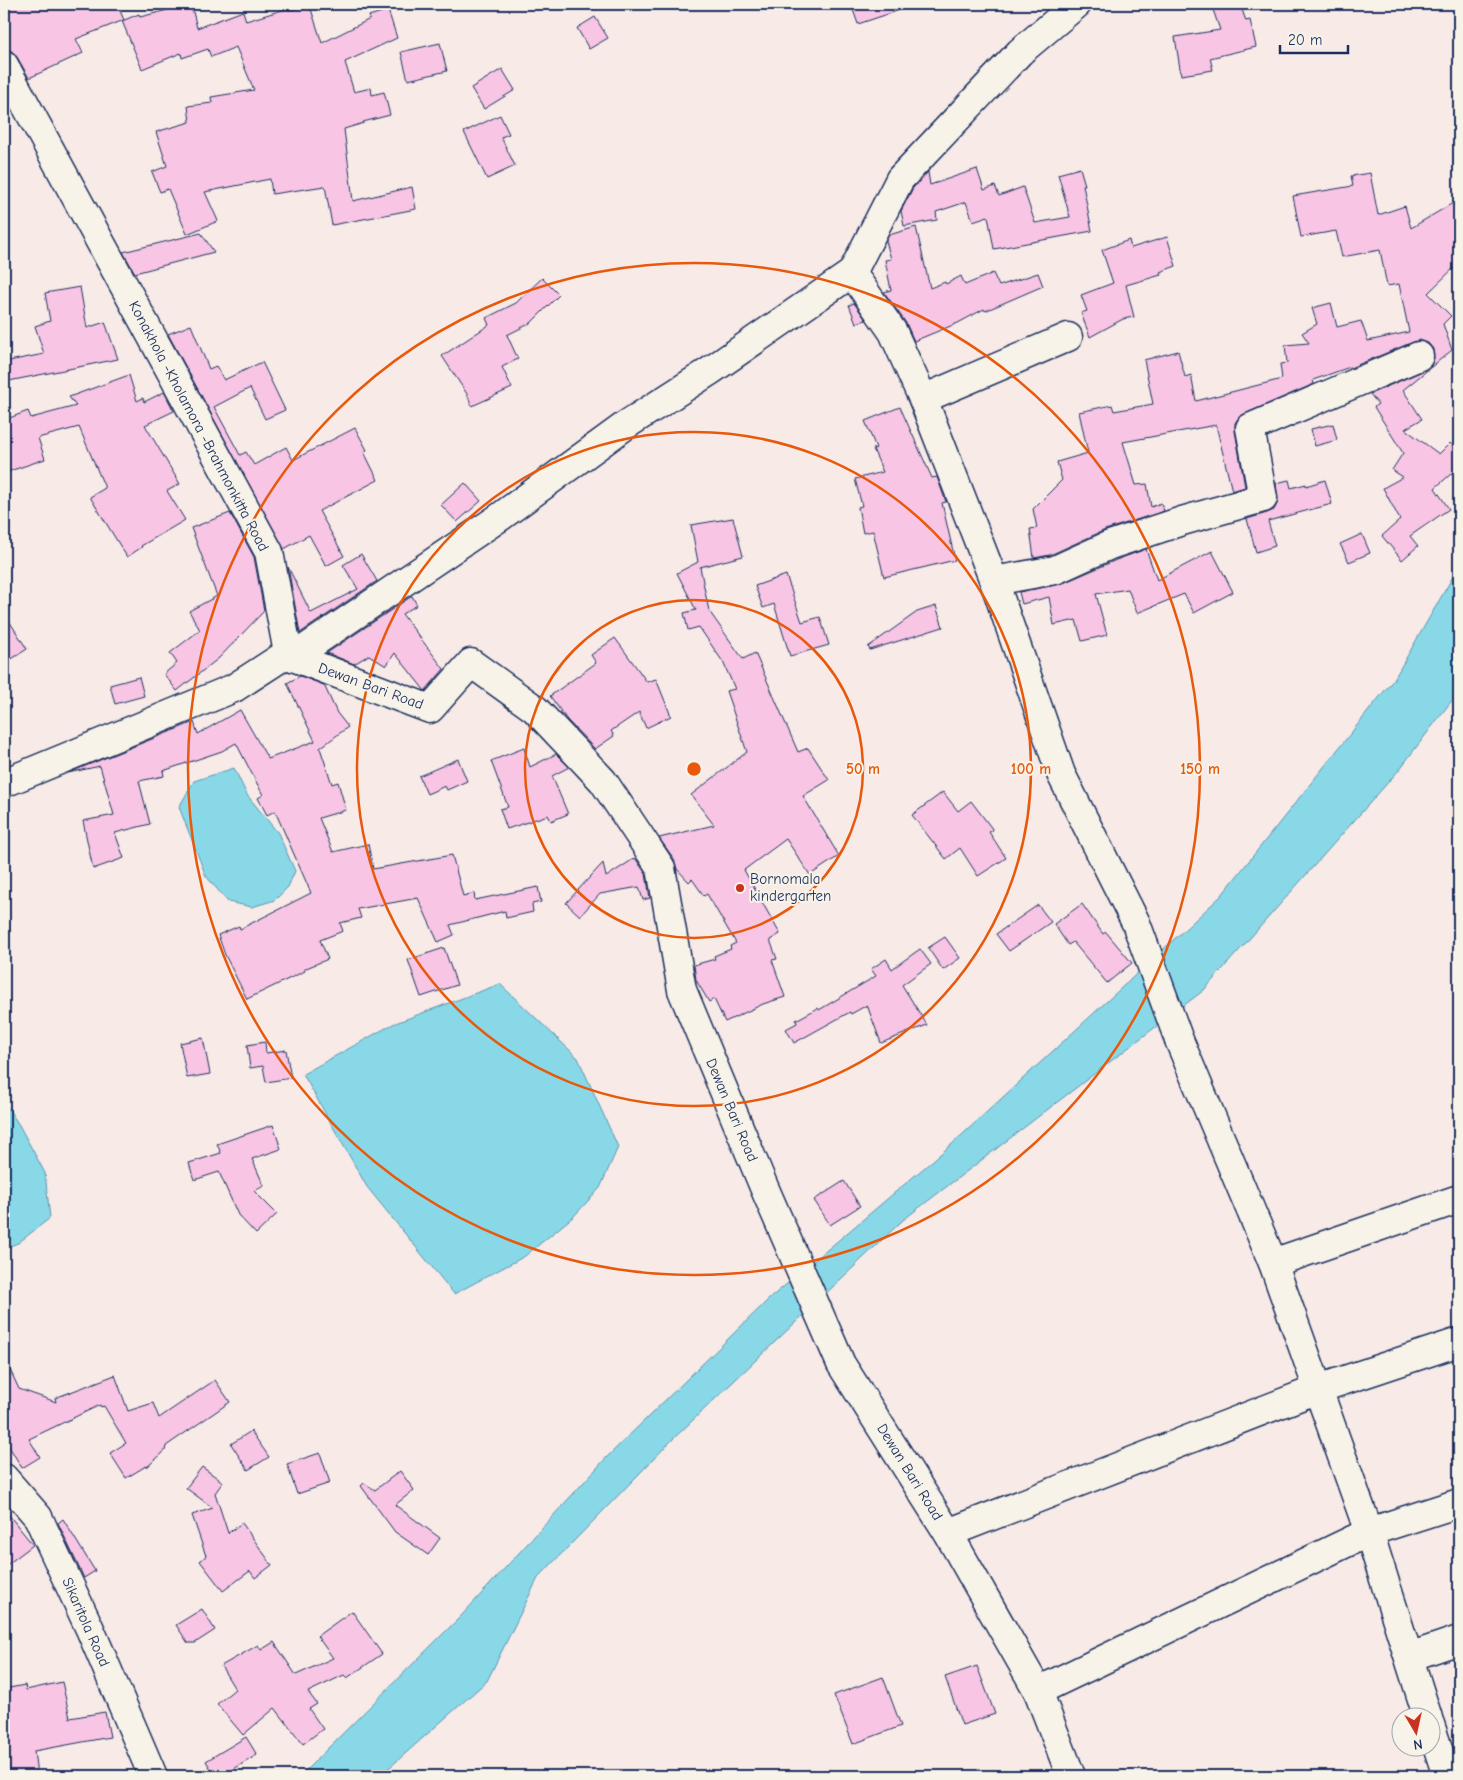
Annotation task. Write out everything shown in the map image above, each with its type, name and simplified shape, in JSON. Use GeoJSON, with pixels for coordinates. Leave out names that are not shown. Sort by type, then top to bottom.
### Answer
{"type":"FeatureCollection","features":[{"type":"Feature","properties":{"kind":"street"},"geometry":{"type":"LineString","coordinates":[[4,783],[234,688],[290,655],[500,517],[626,425],[710,371],[852,273],[900,179],[1020,52],[1078,4]]}},
{"type":"Feature","properties":{"kind":"street","name":"Konakhola -Kholamora -Brahmonkitta Road"},"geometry":{"type":"LineString","coordinates":[[4,65],[269,552],[290,655]]}},
{"type":"Feature","properties":{"kind":"street"},"geometry":{"type":"LineString","coordinates":[[852,273],[893,332],[922,399],[994,581],[1061,774],[1136,923],[1179,1040],[1273,1263],[1369,1532],[1425,1708]]}},
{"type":"Feature","properties":{"kind":"street"},"geometry":{"type":"LineString","coordinates":[[922,399],[1068,337]]}},
{"type":"Feature","properties":{"kind":"street"},"geometry":{"type":"LineString","coordinates":[[994,581],[1055,570],[1119,542],[1182,521],[1263,498],[1250,428],[1418,356]]}},
{"type":"Feature","properties":{"kind":"street","name":"Dewan Bari Road"},"geometry":{"type":"LineString","coordinates":[[290,655],[430,708],[471,663],[535,709],[603,781],[661,868],[682,990],[764,1187],[841,1364],[948,1533],[1038,1691],[1071,1776]]}},
{"type":"Feature","properties":{"kind":"street"},"geometry":{"type":"LineString","coordinates":[[1273,1263],[1459,1199]]}},
{"type":"Feature","properties":{"kind":"street"},"geometry":{"type":"LineString","coordinates":[[948,1533],[1318,1389],[1459,1342]]}},
{"type":"Feature","properties":{"kind":"street","name":"Sikaritola Road"},"geometry":{"type":"LineString","coordinates":[[4,1478],[38,1517],[90,1629],[153,1776]]}},
{"type":"Feature","properties":{"kind":"street"},"geometry":{"type":"LineString","coordinates":[[1038,1691],[1369,1532],[1459,1503]]}},
{"type":"Feature","properties":{"kind":"street"},"geometry":{"type":"LineString","coordinates":[[1409,1657],[1459,1640]]}},
{"type":"Feature","properties":{"kind":"street"},"geometry":{"type":"LineString","coordinates":[[1440,1751],[1449,1776],[1459,1773]]}},
{"type":"Feature","properties":{"kind":"water"},"geometry":{"type":"Polygon","coordinates":[[[1459,566],[1459,691],[1399,770],[1204,990],[903,1220],[672,1440],[538,1578],[487,1681],[380,1776],[300,1776],[462,1615],[607,1457],[769,1299],[951,1145],[1221,896],[1394,679],[1459,566]]]}},
{"type":"Feature","properties":{"kind":"water"},"geometry":{"type":"Polygon","coordinates":[[[234,768],[247,795],[278,833],[295,871],[288,887],[275,900],[252,907],[228,902],[206,876],[179,807],[194,781],[234,768]]]}},
{"type":"Feature","properties":{"kind":"water"},"geometry":{"type":"Polygon","coordinates":[[[500,984],[578,1058],[618,1147],[600,1188],[574,1216],[525,1256],[454,1294],[367,1187],[303,1074],[393,1024],[500,984]]]}},
{"type":"Feature","properties":{"kind":"water"},"geometry":{"type":"Polygon","coordinates":[[[4,1102],[45,1173],[50,1218],[18,1243],[4,1248],[4,1102]]]}},
{"type":"Feature","properties":{"kind":"building"},"geometry":{"type":"Polygon","coordinates":[[[4,4],[117,4],[124,20],[76,39],[83,53],[29,78],[12,51],[4,49],[4,4]]]}},
{"type":"Feature","properties":{"kind":"building"},"geometry":{"type":"Polygon","coordinates":[[[191,4],[197,28],[243,11],[246,21],[289,8],[289,10],[310,6],[322,43],[370,19],[369,16],[388,10],[397,38],[345,62],[354,92],[371,88],[372,95],[384,92],[390,115],[344,129],[353,201],[412,187],[416,209],[332,225],[325,186],[272,194],[270,179],[205,192],[218,221],[187,234],[168,189],[160,192],[152,172],[167,166],[156,132],[190,122],[188,106],[212,103],[211,97],[254,90],[236,47],[211,57],[208,49],[182,58],[181,53],[142,69],[122,21],[139,14],[140,17],[191,4]]]}},
{"type":"Feature","properties":{"kind":"building"},"geometry":{"type":"Polygon","coordinates":[[[851,4],[909,4],[909,7],[858,24],[851,4]]]}},
{"type":"Feature","properties":{"kind":"building"},"geometry":{"type":"Polygon","coordinates":[[[1211,4],[1240,4],[1246,21],[1250,20],[1256,47],[1210,58],[1213,70],[1181,75],[1175,37],[1220,30],[1211,4]]]}},
{"type":"Feature","properties":{"kind":"building"},"geometry":{"type":"Polygon","coordinates":[[[595,17],[608,38],[589,49],[577,28],[595,17]]]}},
{"type":"Feature","properties":{"kind":"building"},"geometry":{"type":"Polygon","coordinates":[[[440,43],[447,71],[408,80],[401,52],[440,43]]]}},
{"type":"Feature","properties":{"kind":"building"},"geometry":{"type":"Polygon","coordinates":[[[502,69],[515,90],[484,109],[471,88],[502,69]]]}},
{"type":"Feature","properties":{"kind":"building"},"geometry":{"type":"Polygon","coordinates":[[[500,115],[509,134],[501,137],[515,166],[487,179],[464,132],[500,115]]]}},
{"type":"Feature","properties":{"kind":"building"},"geometry":{"type":"Polygon","coordinates":[[[1080,168],[1085,185],[1083,185],[1092,231],[994,249],[988,216],[973,221],[966,202],[936,212],[937,220],[904,226],[901,211],[913,188],[928,172],[930,185],[977,169],[984,190],[995,186],[999,196],[1023,187],[1035,223],[1070,217],[1058,174],[1080,168]]]}},
{"type":"Feature","properties":{"kind":"building"},"geometry":{"type":"Polygon","coordinates":[[[1370,173],[1378,215],[1405,206],[1411,228],[1453,203],[1459,215],[1459,263],[1428,293],[1451,316],[1443,324],[1452,350],[1403,390],[1422,419],[1405,429],[1439,454],[1450,443],[1459,452],[1459,467],[1435,488],[1449,509],[1410,536],[1418,546],[1402,560],[1382,536],[1400,520],[1383,488],[1403,477],[1392,470],[1403,453],[1374,407],[1378,404],[1370,394],[1431,366],[1434,358],[1433,349],[1428,343],[1420,340],[1350,368],[1313,380],[1314,384],[1239,417],[1235,423],[1235,431],[1245,487],[1232,491],[1216,425],[1123,442],[1136,485],[1147,484],[1151,507],[1161,503],[1164,511],[1105,530],[1050,555],[1034,558],[1030,529],[1037,528],[1033,509],[1062,480],[1057,462],[1088,453],[1079,412],[1112,405],[1114,411],[1153,404],[1144,360],[1178,351],[1185,377],[1191,375],[1196,401],[1282,379],[1280,364],[1287,363],[1285,345],[1309,343],[1302,333],[1317,324],[1312,308],[1331,303],[1337,327],[1361,321],[1368,341],[1409,332],[1399,284],[1387,286],[1380,250],[1342,257],[1336,231],[1301,237],[1293,196],[1353,186],[1351,176],[1370,173]]]}},
{"type":"Feature","properties":{"kind":"building"},"geometry":{"type":"Polygon","coordinates":[[[916,227],[930,288],[945,282],[946,284],[961,276],[965,285],[993,273],[999,286],[1038,273],[1043,286],[985,311],[984,309],[958,323],[914,341],[906,323],[884,292],[891,290],[885,260],[891,259],[886,241],[889,235],[916,227]]]}},
{"type":"Feature","properties":{"kind":"building"},"geometry":{"type":"Polygon","coordinates":[[[201,233],[214,252],[135,273],[123,252],[201,233]]]}},
{"type":"Feature","properties":{"kind":"building"},"geometry":{"type":"Polygon","coordinates":[[[1167,237],[1176,266],[1160,272],[1161,275],[1126,285],[1134,317],[1123,319],[1090,337],[1081,313],[1087,311],[1081,295],[1113,283],[1102,250],[1129,240],[1131,248],[1167,237]]]}},
{"type":"Feature","properties":{"kind":"building"},"geometry":{"type":"Polygon","coordinates":[[[542,278],[559,295],[531,323],[507,335],[518,359],[502,367],[512,388],[472,406],[467,394],[442,356],[489,325],[486,318],[516,303],[542,278]]]}},
{"type":"Feature","properties":{"kind":"building"},"geometry":{"type":"Polygon","coordinates":[[[80,287],[87,328],[105,322],[118,359],[4,382],[4,362],[44,354],[35,326],[50,321],[45,293],[80,287]]]}},
{"type":"Feature","properties":{"kind":"building"},"geometry":{"type":"Polygon","coordinates":[[[854,303],[866,320],[856,323],[849,305],[854,303]]]}},
{"type":"Feature","properties":{"kind":"building"},"geometry":{"type":"Polygon","coordinates":[[[191,325],[209,369],[216,366],[224,380],[262,362],[285,410],[265,419],[250,388],[214,407],[240,455],[246,452],[254,465],[286,447],[293,460],[355,428],[367,450],[364,452],[378,480],[319,511],[344,556],[326,566],[309,535],[284,549],[168,334],[191,325]]]}},
{"type":"Feature","properties":{"kind":"building"},"geometry":{"type":"Polygon","coordinates":[[[129,375],[137,401],[143,398],[144,402],[164,392],[174,411],[145,425],[180,484],[167,491],[185,520],[141,546],[127,557],[90,497],[105,488],[79,427],[38,438],[45,459],[4,473],[4,420],[28,411],[31,418],[76,406],[69,397],[129,375]]]}},
{"type":"Feature","properties":{"kind":"building"},"geometry":{"type":"Polygon","coordinates":[[[900,407],[932,478],[937,477],[946,502],[942,503],[955,560],[884,577],[873,531],[863,533],[858,507],[862,506],[855,479],[883,472],[873,449],[876,448],[865,421],[900,407]]]}},
{"type":"Feature","properties":{"kind":"building"},"geometry":{"type":"Polygon","coordinates":[[[1333,424],[1337,440],[1315,446],[1311,429],[1333,424]]]}},
{"type":"Feature","properties":{"kind":"building"},"geometry":{"type":"Polygon","coordinates":[[[1289,480],[1291,488],[1325,480],[1332,504],[1268,521],[1275,546],[1256,552],[1247,519],[1274,510],[1278,502],[1276,483],[1289,480]]]}},
{"type":"Feature","properties":{"kind":"building"},"geometry":{"type":"Polygon","coordinates":[[[465,483],[481,501],[457,522],[441,505],[465,483]]]}},
{"type":"Feature","properties":{"kind":"building"},"geometry":{"type":"Polygon","coordinates":[[[230,513],[254,557],[264,611],[219,658],[177,691],[164,674],[177,663],[170,653],[200,630],[189,611],[217,596],[191,528],[230,513]]]}},
{"type":"Feature","properties":{"kind":"building"},"geometry":{"type":"Polygon","coordinates":[[[733,518],[743,556],[700,567],[709,611],[743,659],[755,653],[798,752],[808,748],[829,780],[803,796],[839,856],[810,875],[786,839],[744,870],[780,934],[770,940],[777,959],[772,960],[785,997],[763,1004],[725,1022],[714,999],[709,1002],[696,980],[694,965],[715,959],[714,956],[731,949],[730,946],[736,943],[707,894],[704,896],[692,879],[689,882],[677,869],[674,859],[659,838],[714,825],[691,795],[747,752],[726,691],[735,689],[723,662],[699,627],[688,630],[684,613],[696,610],[677,573],[698,562],[691,525],[733,518]]]}},
{"type":"Feature","properties":{"kind":"building"},"geometry":{"type":"Polygon","coordinates":[[[1362,534],[1370,553],[1349,562],[1340,544],[1362,534]]]}},
{"type":"Feature","properties":{"kind":"building"},"geometry":{"type":"Polygon","coordinates":[[[1146,549],[1157,580],[1212,551],[1233,592],[1194,613],[1184,594],[1137,613],[1128,589],[1096,594],[1107,635],[1082,641],[1076,620],[1054,625],[1049,597],[1022,604],[1019,592],[1061,584],[1146,549]]]}},
{"type":"Feature","properties":{"kind":"building"},"geometry":{"type":"Polygon","coordinates":[[[361,554],[377,581],[300,633],[288,567],[311,613],[358,589],[343,565],[361,554]]]}},
{"type":"Feature","properties":{"kind":"building"},"geometry":{"type":"Polygon","coordinates":[[[786,575],[802,622],[820,617],[829,645],[790,656],[774,604],[763,608],[755,586],[786,575]]]}},
{"type":"Feature","properties":{"kind":"building"},"geometry":{"type":"Polygon","coordinates":[[[412,596],[417,605],[402,614],[444,669],[425,691],[395,653],[386,666],[369,655],[354,664],[327,653],[412,596]]]}},
{"type":"Feature","properties":{"kind":"building"},"geometry":{"type":"Polygon","coordinates":[[[936,606],[943,627],[870,650],[868,647],[917,612],[936,606]]]}},
{"type":"Feature","properties":{"kind":"building"},"geometry":{"type":"Polygon","coordinates":[[[4,613],[27,649],[4,664],[4,613]]]}},
{"type":"Feature","properties":{"kind":"building"},"geometry":{"type":"Polygon","coordinates":[[[615,638],[647,682],[656,679],[671,716],[646,728],[639,712],[611,731],[614,736],[595,749],[567,720],[550,696],[596,663],[591,655],[615,638]]]}},
{"type":"Feature","properties":{"kind":"building"},"geometry":{"type":"Polygon","coordinates":[[[300,676],[324,685],[337,713],[348,727],[320,748],[332,784],[338,782],[346,810],[319,818],[333,852],[368,844],[373,869],[452,855],[463,896],[474,893],[475,900],[538,887],[541,902],[532,904],[533,912],[506,918],[505,911],[450,925],[454,935],[438,942],[418,898],[358,909],[361,918],[340,923],[343,931],[320,940],[328,959],[304,969],[305,971],[247,999],[225,955],[218,935],[239,926],[240,929],[311,893],[275,811],[267,815],[258,798],[263,795],[236,743],[222,751],[163,771],[164,776],[139,781],[150,824],[115,833],[124,858],[93,869],[83,821],[114,815],[100,766],[68,773],[194,722],[198,734],[240,710],[268,759],[315,741],[287,683],[300,676]]]}},
{"type":"Feature","properties":{"kind":"building"},"geometry":{"type":"Polygon","coordinates":[[[139,677],[144,696],[115,704],[110,685],[139,677]]]}},
{"type":"Feature","properties":{"kind":"building"},"geometry":{"type":"Polygon","coordinates":[[[524,748],[530,767],[556,754],[569,767],[552,776],[568,814],[551,821],[548,815],[507,829],[500,809],[508,807],[491,761],[524,748]]]}},
{"type":"Feature","properties":{"kind":"building"},"geometry":{"type":"Polygon","coordinates":[[[458,759],[467,781],[447,790],[445,786],[427,794],[419,776],[458,759]]]}},
{"type":"Feature","properties":{"kind":"building"},"geometry":{"type":"Polygon","coordinates":[[[943,792],[958,811],[971,801],[993,830],[989,832],[1006,858],[978,876],[960,848],[946,859],[912,815],[943,792]]]}},
{"type":"Feature","properties":{"kind":"building"},"geometry":{"type":"Polygon","coordinates":[[[635,858],[646,874],[650,898],[643,900],[639,887],[600,894],[580,916],[566,903],[603,863],[606,877],[635,858]]]}},
{"type":"Feature","properties":{"kind":"building"},"geometry":{"type":"Polygon","coordinates":[[[1082,904],[1103,934],[1106,932],[1132,963],[1107,983],[1073,942],[1068,945],[1054,924],[1082,904]]]}},
{"type":"Feature","properties":{"kind":"building"},"geometry":{"type":"Polygon","coordinates":[[[1038,905],[1051,922],[1009,951],[996,934],[1038,905]]]}},
{"type":"Feature","properties":{"kind":"building"},"geometry":{"type":"Polygon","coordinates":[[[945,937],[960,958],[943,970],[928,948],[945,937]]]}},
{"type":"Feature","properties":{"kind":"building"},"geometry":{"type":"Polygon","coordinates":[[[444,948],[457,985],[421,997],[408,960],[444,948]]]}},
{"type":"Feature","properties":{"kind":"building"},"geometry":{"type":"Polygon","coordinates":[[[920,949],[931,964],[902,985],[927,1025],[881,1043],[867,1005],[851,1014],[850,1012],[794,1043],[786,1029],[797,1023],[796,1020],[818,1008],[819,1010],[876,976],[871,969],[886,959],[892,969],[920,949]]]}},
{"type":"Feature","properties":{"kind":"building"},"geometry":{"type":"Polygon","coordinates":[[[203,1038],[210,1074],[187,1078],[180,1043],[203,1038]]]}},
{"type":"Feature","properties":{"kind":"building"},"geometry":{"type":"Polygon","coordinates":[[[265,1042],[266,1053],[286,1050],[291,1078],[266,1082],[263,1066],[250,1068],[247,1045],[265,1042]]]}},
{"type":"Feature","properties":{"kind":"building"},"geometry":{"type":"Polygon","coordinates":[[[273,1125],[281,1149],[252,1159],[264,1186],[254,1191],[277,1214],[256,1234],[238,1215],[219,1172],[194,1180],[189,1163],[221,1153],[217,1144],[273,1125]]]}},
{"type":"Feature","properties":{"kind":"building"},"geometry":{"type":"Polygon","coordinates":[[[844,1181],[860,1206],[830,1225],[814,1200],[844,1181]]]}},
{"type":"Feature","properties":{"kind":"building"},"geometry":{"type":"Polygon","coordinates":[[[4,1357],[19,1389],[56,1402],[55,1398],[115,1375],[128,1411],[153,1403],[159,1418],[215,1380],[230,1402],[166,1446],[165,1451],[147,1467],[126,1478],[110,1453],[126,1443],[104,1406],[101,1407],[100,1405],[29,1439],[40,1457],[22,1468],[4,1438],[4,1357]]]}},
{"type":"Feature","properties":{"kind":"building"},"geometry":{"type":"Polygon","coordinates":[[[251,1431],[269,1457],[248,1470],[231,1444],[251,1431]]]}},
{"type":"Feature","properties":{"kind":"building"},"geometry":{"type":"Polygon","coordinates":[[[320,1453],[330,1483],[297,1494],[287,1464],[320,1453]]]}},
{"type":"Feature","properties":{"kind":"building"},"geometry":{"type":"Polygon","coordinates":[[[202,1467],[223,1482],[215,1493],[228,1533],[242,1523],[272,1565],[255,1578],[250,1571],[223,1591],[200,1561],[206,1556],[192,1515],[213,1508],[186,1488],[202,1467]]]}},
{"type":"Feature","properties":{"kind":"building"},"geometry":{"type":"Polygon","coordinates":[[[400,1471],[414,1490],[395,1505],[440,1538],[428,1555],[395,1532],[361,1486],[364,1483],[375,1490],[400,1471]]]}},
{"type":"Feature","properties":{"kind":"building"},"geometry":{"type":"Polygon","coordinates":[[[4,1509],[33,1545],[4,1567],[4,1509]]]}},
{"type":"Feature","properties":{"kind":"building"},"geometry":{"type":"Polygon","coordinates":[[[63,1519],[95,1571],[84,1578],[58,1523],[63,1519]]]}},
{"type":"Feature","properties":{"kind":"building"},"geometry":{"type":"Polygon","coordinates":[[[202,1609],[215,1630],[195,1643],[188,1643],[176,1625],[202,1609]]]}},
{"type":"Feature","properties":{"kind":"building"},"geometry":{"type":"Polygon","coordinates":[[[352,1611],[382,1654],[347,1678],[344,1675],[308,1692],[317,1704],[309,1709],[323,1729],[303,1744],[275,1708],[243,1735],[217,1704],[235,1689],[221,1666],[258,1645],[261,1650],[274,1642],[296,1675],[333,1658],[317,1636],[352,1611]]]}},
{"type":"Feature","properties":{"kind":"building"},"geometry":{"type":"Polygon","coordinates":[[[977,1666],[995,1714],[962,1725],[945,1677],[977,1666]]]}},
{"type":"Feature","properties":{"kind":"building"},"geometry":{"type":"Polygon","coordinates":[[[883,1677],[901,1726],[853,1744],[834,1695],[883,1677]]]}},
{"type":"Feature","properties":{"kind":"building"},"geometry":{"type":"Polygon","coordinates":[[[62,1682],[70,1718],[105,1712],[110,1737],[34,1751],[37,1774],[10,1776],[7,1759],[4,1760],[4,1720],[7,1720],[4,1689],[25,1685],[26,1690],[62,1682]]]}},
{"type":"Feature","properties":{"kind":"building"},"geometry":{"type":"Polygon","coordinates":[[[246,1737],[257,1755],[222,1776],[215,1776],[206,1761],[246,1737]]]}},
{"type":"Feature","properties":{"kind":"place","name":"Bornomala kindergarten"},"geometry":{"type":"Point","coordinates":[740,888]}}]}
